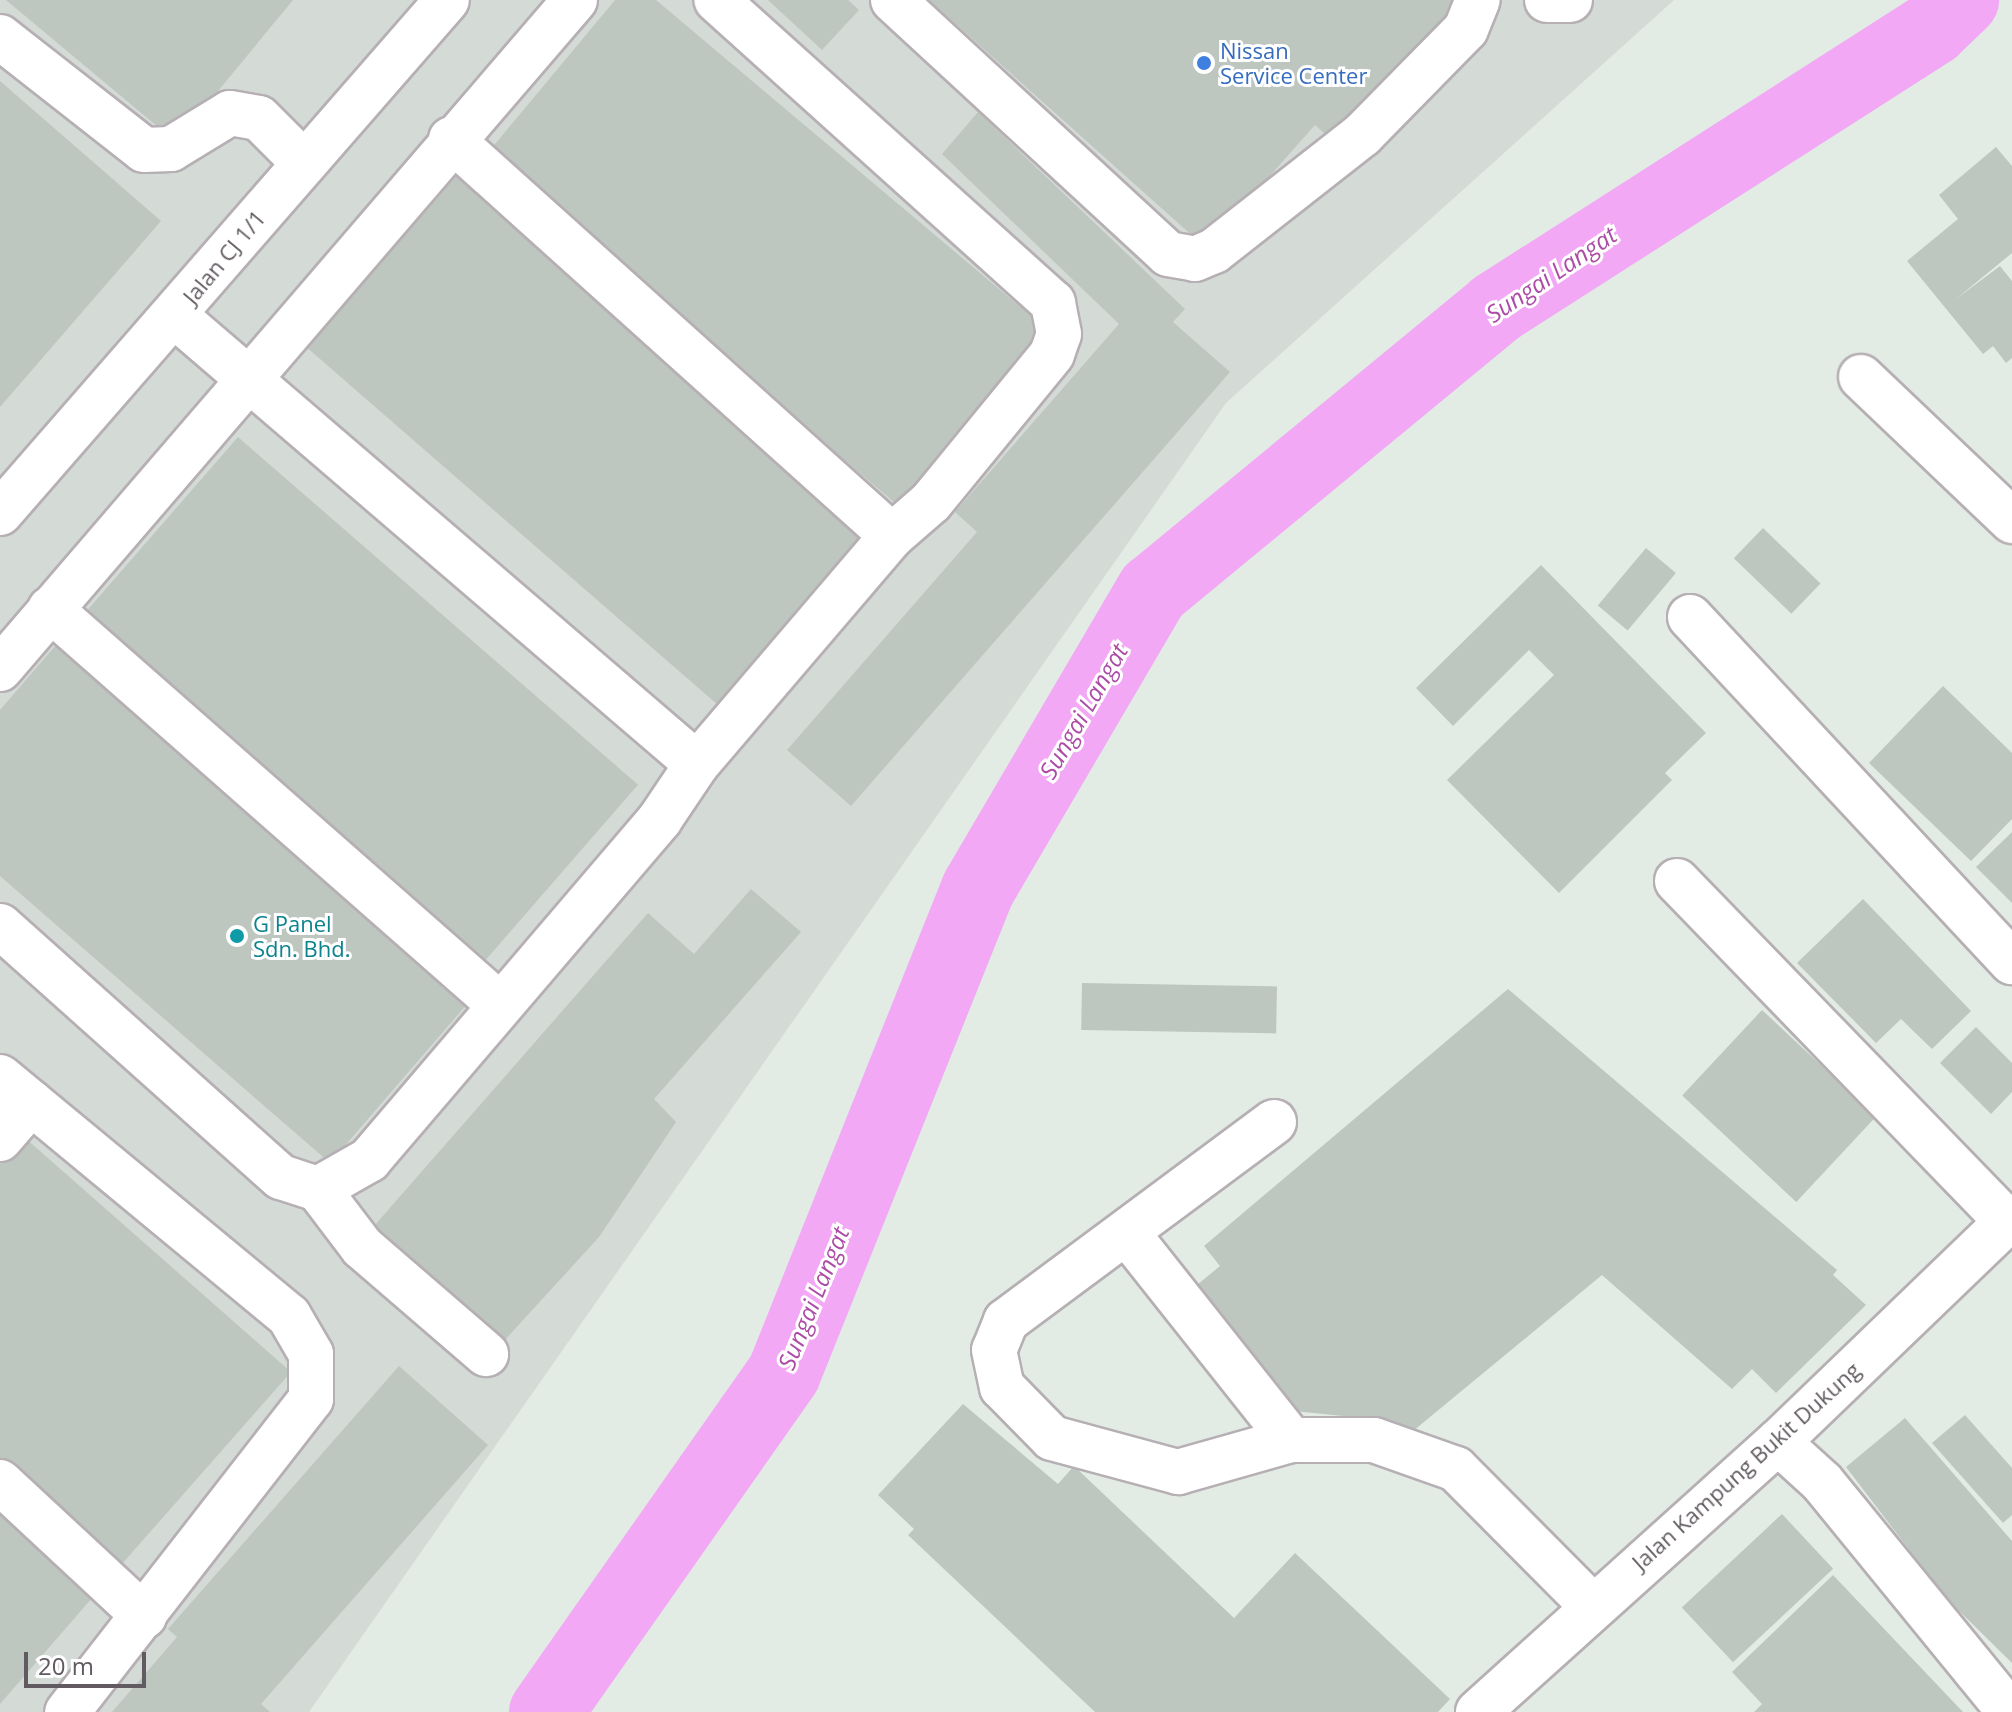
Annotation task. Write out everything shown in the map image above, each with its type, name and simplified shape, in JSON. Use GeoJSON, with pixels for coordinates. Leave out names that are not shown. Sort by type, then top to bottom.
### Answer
{"type":"FeatureCollection","features":[{"type":"Feature","properties":{"kind":"street","name":"Jalan CJ 1/1"},"geometry":{"type":"LineString","coordinates":[[0,513],[447,0]]}},
{"type":"Feature","properties":{"kind":"street"},"geometry":{"type":"LineString","coordinates":[[0,669],[245,377],[575,0]]}},
{"type":"Feature","properties":{"kind":"street"},"geometry":{"type":"LineString","coordinates":[[318,1189],[369,1160],[660,819],[697,764],[892,536],[931,502],[1052,354],[1059,334],[1053,303],[716,0]]}},
{"type":"Feature","properties":{"kind":"street"},"geometry":{"type":"LineString","coordinates":[[893,0],[1168,254],[1195,259],[1214,251],[1362,135],[1466,29],[1478,0]]}},
{"type":"Feature","properties":{"kind":"street"},"geometry":{"type":"LineString","coordinates":[[1547,0],[1570,0]]}},
{"type":"Feature","properties":{"kind":"street"},"geometry":{"type":"LineString","coordinates":[[0,37],[144,150],[171,149],[230,113],[259,118],[304,163]]}},
{"type":"Feature","properties":{"kind":"street"},"geometry":{"type":"LineString","coordinates":[[451,139],[892,536]]}},
{"type":"Feature","properties":{"kind":"street"},"geometry":{"type":"LineString","coordinates":[[174,315],[697,764]]}},
{"type":"Feature","properties":{"kind":"street"},"geometry":{"type":"LineString","coordinates":[[1861,377],[2012,521]]}},
{"type":"Feature","properties":{"kind":"street"},"geometry":{"type":"LineString","coordinates":[[50,609],[500,1005]]}},
{"type":"Feature","properties":{"kind":"street"},"geometry":{"type":"LineString","coordinates":[[1690,617],[2012,962]]}},
{"type":"Feature","properties":{"kind":"street"},"geometry":{"type":"LineString","coordinates":[[1677,881],[2009,1220]]}},
{"type":"Feature","properties":{"kind":"street"},"geometry":{"type":"LineString","coordinates":[[0,926],[281,1177],[318,1189],[362,1247],[486,1354]]}},
{"type":"Feature","properties":{"kind":"street"},"geometry":{"type":"LineString","coordinates":[[0,1139],[15,1090],[289,1316],[311,1354],[311,1399],[67,1712]]}},
{"type":"Feature","properties":{"kind":"street"},"geometry":{"type":"LineString","coordinates":[[1274,1122],[1006,1321],[994,1350],[1002,1387],[1052,1438],[1178,1472],[1291,1440],[1374,1440],[1456,1469],[1592,1606]]}},
{"type":"Feature","properties":{"kind":"street","name":"Jalan Kampung Bukit Dukung"},"geometry":{"type":"LineString","coordinates":[[1478,1712],[1592,1606],[1778,1442],[2009,1220]]}},
{"type":"Feature","properties":{"kind":"street"},"geometry":{"type":"LineString","coordinates":[[1127,1233],[1291,1440]]}},
{"type":"Feature","properties":{"kind":"street"},"geometry":{"type":"LineString","coordinates":[[1778,1442],[1822,1482],[1998,1698]]}},
{"type":"Feature","properties":{"kind":"street"},"geometry":{"type":"LineString","coordinates":[[0,1482],[144,1616]]}},
{"type":"Feature","properties":{"kind":"shaded area"},"geometry":{"type":"Polygon","coordinates":[[[0,0],[1674,0],[1226,403],[309,1712],[0,1712],[0,0]]]}},
{"type":"Feature","properties":{"kind":"building"},"geometry":{"type":"Polygon","coordinates":[[[6,0],[293,0],[176,142],[6,0]]]}},
{"type":"Feature","properties":{"kind":"building"},"geometry":{"type":"Polygon","coordinates":[[[615,0],[656,0],[1050,332],[901,508],[485,156],[615,0]]]}},
{"type":"Feature","properties":{"kind":"building"},"geometry":{"type":"Polygon","coordinates":[[[768,0],[848,0],[859,10],[822,50],[768,0]]]}},
{"type":"Feature","properties":{"kind":"building","name":"Nissan Service Center"},"geometry":{"type":"Polygon","coordinates":[[[929,0],[1466,0],[1337,145],[1315,125],[1206,248],[929,0]]]}},
{"type":"Feature","properties":{"kind":"building"},"geometry":{"type":"Polygon","coordinates":[[[0,81],[161,221],[0,407],[0,81]]]}},
{"type":"Feature","properties":{"kind":"building"},"geometry":{"type":"Polygon","coordinates":[[[978,112],[1185,309],[1173,322],[1230,372],[851,806],[787,750],[977,532],[955,512],[1119,324],[942,154],[978,112]]]}},
{"type":"Feature","properties":{"kind":"building"},"geometry":{"type":"Polygon","coordinates":[[[1996,147],[2012,166],[2012,253],[1956,299],[2000,266],[2012,281],[2012,358],[2006,363],[1993,346],[1983,354],[1907,261],[1958,219],[1939,195],[1996,147]]]}},
{"type":"Feature","properties":{"kind":"building"},"geometry":{"type":"Polygon","coordinates":[[[460,172],[874,532],[721,708],[307,348],[460,172]]]}},
{"type":"Feature","properties":{"kind":"building"},"geometry":{"type":"Polygon","coordinates":[[[238,437],[638,785],[484,961],[84,614],[238,437]]]}},
{"type":"Feature","properties":{"kind":"building"},"geometry":{"type":"Polygon","coordinates":[[[1763,528],[1821,584],[1791,614],[1734,558],[1763,528]]]}},
{"type":"Feature","properties":{"kind":"building"},"geometry":{"type":"Polygon","coordinates":[[[1646,548],[1676,573],[1628,631],[1598,605],[1646,548]]]}},
{"type":"Feature","properties":{"kind":"building"},"geometry":{"type":"Polygon","coordinates":[[[1541,565],[1706,733],[1665,773],[1672,780],[1559,893],[1447,780],[1554,675],[1529,650],[1453,726],[1416,688],[1541,565]]]}},
{"type":"Feature","properties":{"kind":"building","name":"G Panel Sdn. Bhd."},"geometry":{"type":"Polygon","coordinates":[[[62,638],[474,996],[330,1163],[0,876],[0,710],[62,638]]]}},
{"type":"Feature","properties":{"kind":"building"},"geometry":{"type":"Polygon","coordinates":[[[1943,686],[2012,753],[2012,819],[1971,861],[1869,763],[1943,686]]]}},
{"type":"Feature","properties":{"kind":"building"},"geometry":{"type":"Polygon","coordinates":[[[2012,832],[2012,903],[1976,867],[2012,832]]]}},
{"type":"Feature","properties":{"kind":"building"},"geometry":{"type":"Polygon","coordinates":[[[751,889],[801,932],[654,1099],[676,1122],[599,1237],[504,1341],[374,1226],[648,913],[694,954],[751,889]]]}},
{"type":"Feature","properties":{"kind":"building"},"geometry":{"type":"Polygon","coordinates":[[[1863,899],[1971,1011],[1932,1049],[1901,1019],[1876,1043],[1797,963],[1863,899]]]}},
{"type":"Feature","properties":{"kind":"building"},"geometry":{"type":"Polygon","coordinates":[[[1082,983],[1277,986],[1276,1033],[1081,1030],[1082,983]]]}},
{"type":"Feature","properties":{"kind":"building"},"geometry":{"type":"Polygon","coordinates":[[[1508,989],[1837,1270],[1833,1275],[1866,1305],[1776,1393],[1752,1369],[1732,1389],[1602,1275],[1384,1455],[1353,1417],[1284,1410],[1186,1294],[1220,1266],[1204,1246],[1508,989]]]}},
{"type":"Feature","properties":{"kind":"building"},"geometry":{"type":"Polygon","coordinates":[[[1762,1010],[1876,1116],[1796,1202],[1682,1096],[1762,1010]]]}},
{"type":"Feature","properties":{"kind":"building"},"geometry":{"type":"Polygon","coordinates":[[[1976,1027],[2012,1063],[2012,1092],[1991,1114],[1940,1063],[1976,1027]]]}},
{"type":"Feature","properties":{"kind":"building"},"geometry":{"type":"Polygon","coordinates":[[[24,1137],[291,1372],[121,1565],[0,1458],[0,1164],[24,1137]]]}},
{"type":"Feature","properties":{"kind":"building"},"geometry":{"type":"Polygon","coordinates":[[[399,1366],[488,1445],[261,1704],[270,1712],[112,1712],[177,1637],[168,1629],[399,1366]]]}},
{"type":"Feature","properties":{"kind":"building"},"geometry":{"type":"Polygon","coordinates":[[[963,1404],[1058,1484],[1074,1466],[1234,1618],[1295,1553],[1450,1699],[1438,1712],[1095,1712],[908,1535],[914,1529],[878,1495],[963,1404]]]}},
{"type":"Feature","properties":{"kind":"building"},"geometry":{"type":"Polygon","coordinates":[[[1965,1415],[2012,1468],[2012,1515],[2003,1523],[1932,1443],[1965,1415]]]}},
{"type":"Feature","properties":{"kind":"building"},"geometry":{"type":"Polygon","coordinates":[[[1905,1418],[2012,1541],[2012,1663],[1946,1598],[1846,1467],[1905,1418]]]}},
{"type":"Feature","properties":{"kind":"building"},"geometry":{"type":"Polygon","coordinates":[[[0,1503],[99,1590],[0,1704],[0,1503]]]}},
{"type":"Feature","properties":{"kind":"building"},"geometry":{"type":"Polygon","coordinates":[[[1782,1514],[1833,1569],[1733,1662],[1682,1607],[1782,1514]]]}},
{"type":"Feature","properties":{"kind":"building"},"geometry":{"type":"Polygon","coordinates":[[[1833,1575],[1963,1712],[1754,1712],[1762,1704],[1732,1672],[1833,1575]]]}},
{"type":"Feature","properties":{"kind":"waterway","name":"Sungai Langat"},"geometry":{"type":"LineString","coordinates":[[546,1712],[784,1373],[978,889],[1153,591],[1496,308],[1932,29],[1962,0]]}},
{"type":"Feature","properties":{"kind":"place","name":"Nissan Service Center"},"geometry":{"type":"Point","coordinates":[1204,63]}},
{"type":"Feature","properties":{"kind":"place","name":"G Panel Sdn. Bhd."},"geometry":{"type":"Point","coordinates":[237,936]}}]}
